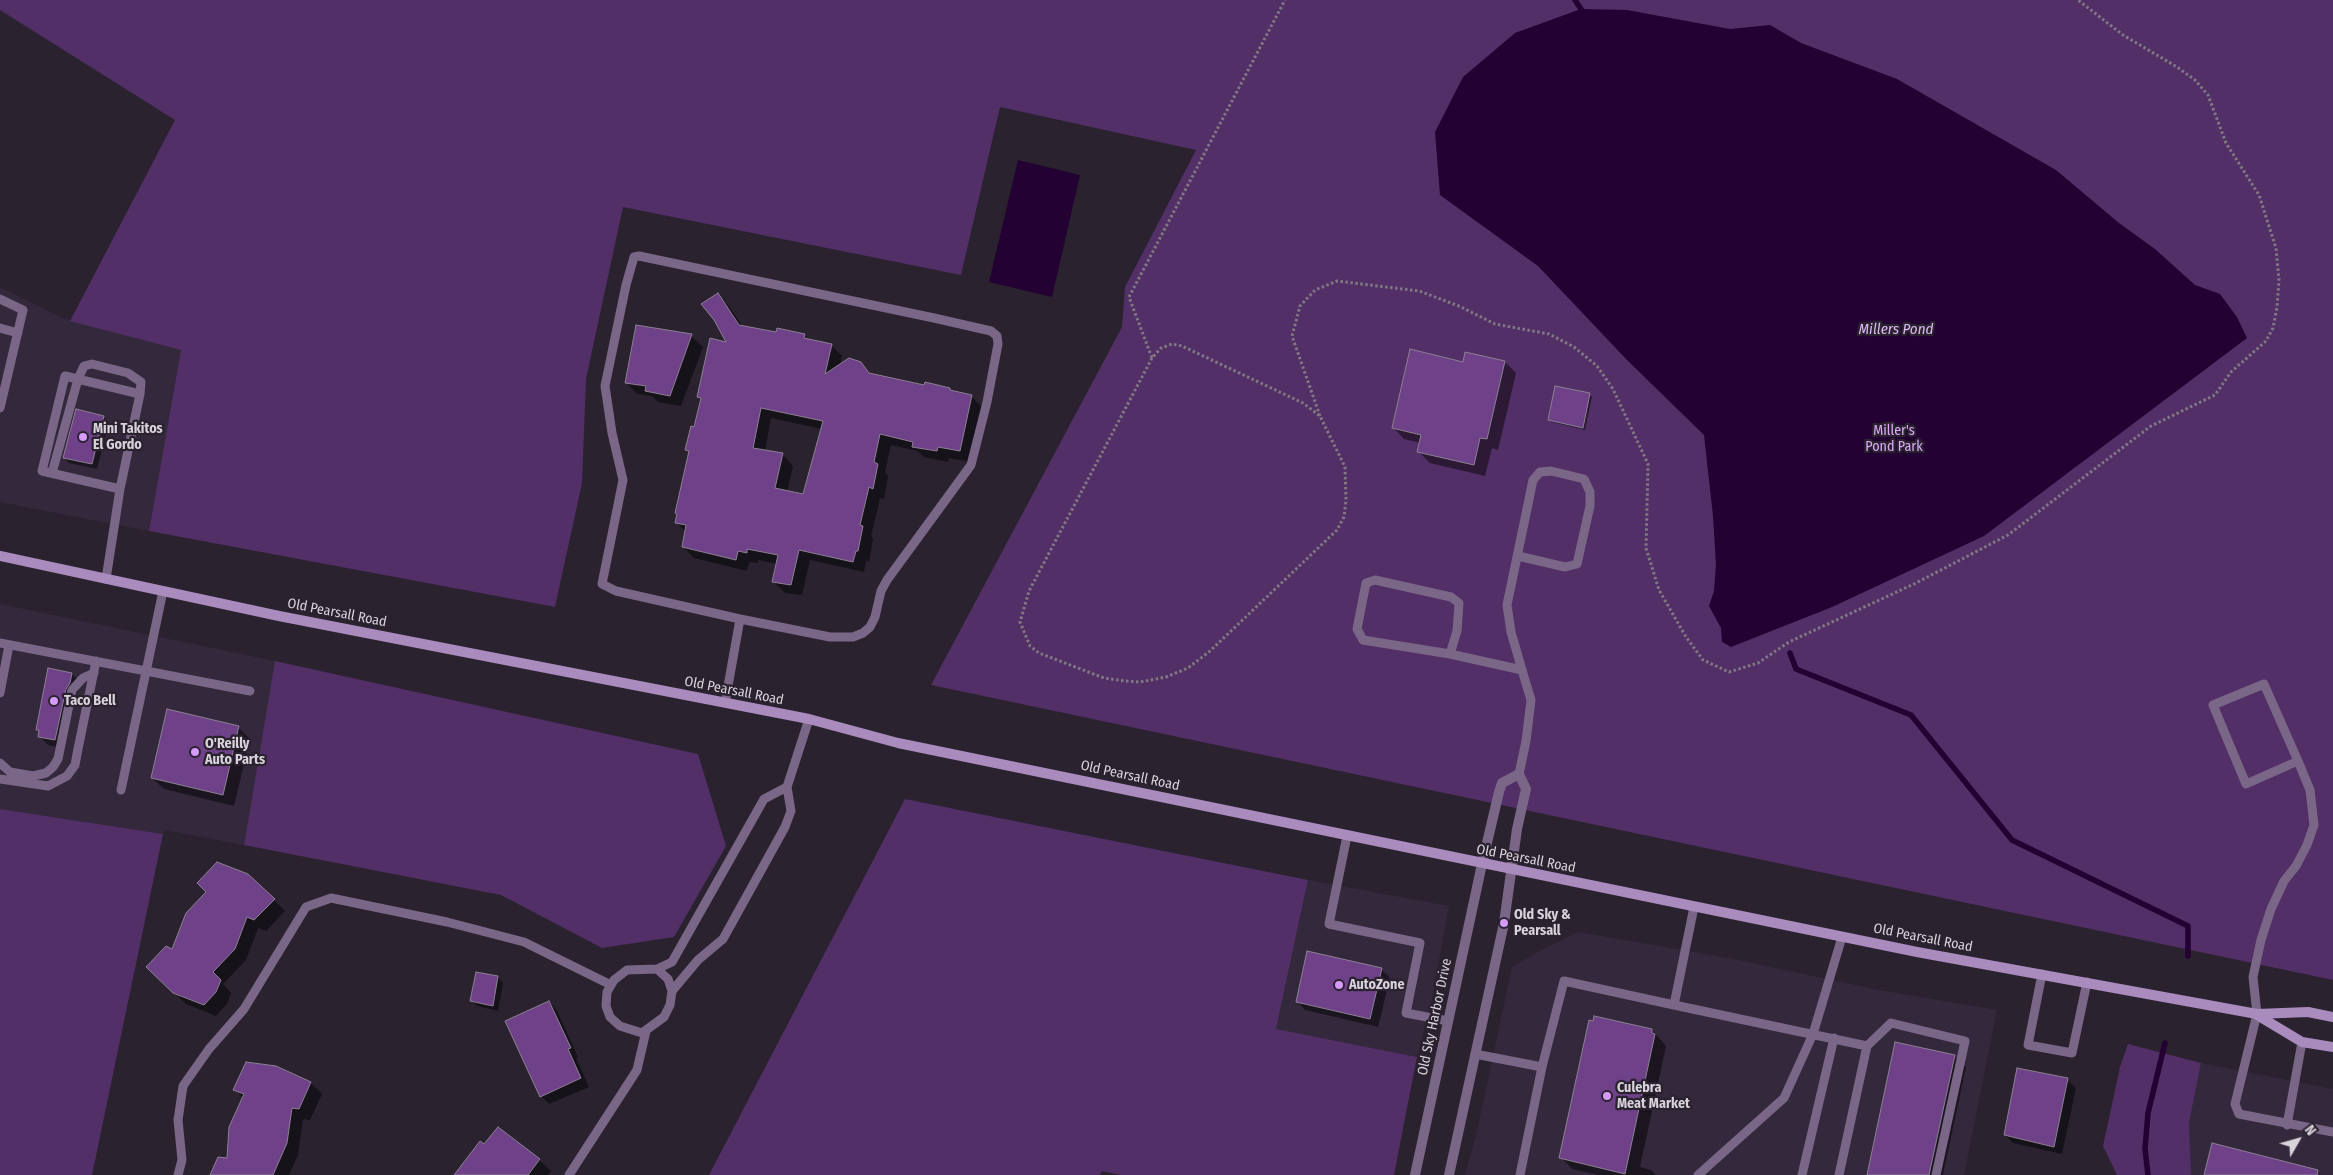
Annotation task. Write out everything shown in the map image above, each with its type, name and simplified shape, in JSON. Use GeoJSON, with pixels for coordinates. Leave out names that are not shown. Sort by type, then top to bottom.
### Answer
{"type":"FeatureCollection","features":[{"type":"Feature","properties":{"kind":"main road","name":"Old Pearsall Road"},"geometry":{"type":"LineString","coordinates":[[0,556],[163,591],[809,719],[898,743],[1694,907],[2257,1014],[2308,1012],[2333,1017]]}},
{"type":"Feature","properties":{"kind":"main road","name":"Old Pearsall Road"},"geometry":{"type":"LineString","coordinates":[[2257,1014],[2302,1042],[2333,1047]]}},
{"type":"Feature","properties":{"kind":"street","name":"Old Sky Harbor Drive"},"geometry":{"type":"LineString","coordinates":[[1415,1175],[1482,864],[1502,783],[1519,774]]}},
{"type":"Feature","properties":{"kind":"street"},"geometry":{"type":"LineString","coordinates":[[1449,1175],[1504,923],[1511,870],[1526,789],[1519,774]]}},
{"type":"Feature","properties":{"kind":"lane"},"geometry":{"type":"LineString","coordinates":[[639,256],[934,318],[991,331],[997,336],[998,344],[987,402],[972,464],[887,580],[881,591],[875,617],[870,627],[863,633],[853,637],[830,637],[740,619],[616,591],[602,584],[623,480],[612,434],[605,386],[626,285],[634,257],[639,256]]}},
{"type":"Feature","properties":{"kind":"lane"},"geometry":{"type":"LineString","coordinates":[[0,299],[23,310],[0,408]]}},
{"type":"Feature","properties":{"kind":"lane"},"geometry":{"type":"LineString","coordinates":[[0,328],[18,333]]}},
{"type":"Feature","properties":{"kind":"lane"},"geometry":{"type":"LineString","coordinates":[[52,473],[78,379],[84,366],[92,364],[119,370],[137,377],[141,382],[140,394],[120,489],[106,579]]}},
{"type":"Feature","properties":{"kind":"lane"},"geometry":{"type":"LineString","coordinates":[[120,489],[42,471],[64,376],[140,394]]}},
{"type":"Feature","properties":{"kind":"lane"},"geometry":{"type":"LineString","coordinates":[[1518,556],[1565,567],[1578,564],[1590,506],[1590,492],[1584,479],[1551,471],[1540,472],[1533,480],[1508,605],[1511,632],[1531,700],[1526,741],[1519,774]]}},
{"type":"Feature","properties":{"kind":"lane"},"geometry":{"type":"LineString","coordinates":[[1450,654],[1457,631],[1459,602],[1451,597],[1375,580],[1366,583],[1357,629],[1363,640],[1450,654],[1522,670]]}},
{"type":"Feature","properties":{"kind":"lane"},"geometry":{"type":"LineString","coordinates":[[121,790],[163,591]]}},
{"type":"Feature","properties":{"kind":"lane"},"geometry":{"type":"LineString","coordinates":[[724,703],[740,619]]}},
{"type":"Feature","properties":{"kind":"lane"},"geometry":{"type":"LineString","coordinates":[[0,693],[4,644],[250,690]]}},
{"type":"Feature","properties":{"kind":"lane"},"geometry":{"type":"LineString","coordinates":[[0,780],[48,786],[68,776],[77,754],[96,662]]}},
{"type":"Feature","properties":{"kind":"lane"},"geometry":{"type":"LineString","coordinates":[[0,763],[10,772],[33,776],[46,773],[53,767],[58,759],[72,690],[82,678],[94,673]]}},
{"type":"Feature","properties":{"kind":"lane"},"geometry":{"type":"LineString","coordinates":[[2298,761],[2246,784],[2213,705],[2264,684],[2298,761],[2310,790],[2314,825],[2296,866],[2284,881],[2271,909],[2261,940],[2253,977],[2257,1014],[2234,1104],[2239,1114],[2333,1132]]}},
{"type":"Feature","properties":{"kind":"lane"},"geometry":{"type":"LineString","coordinates":[[672,991],[698,960],[723,938],[774,848],[791,811],[787,787],[809,719]]}},
{"type":"Feature","properties":{"kind":"lane"},"geometry":{"type":"LineString","coordinates":[[657,969],[668,979],[672,991],[670,1005],[664,1017],[642,1033],[628,1030],[610,1017],[606,1006],[607,992],[611,985],[627,970],[657,969],[672,962],[764,799],[787,787]]}},
{"type":"Feature","properties":{"kind":"lane"},"geometry":{"type":"LineString","coordinates":[[1347,836],[1329,924],[1420,943],[1406,1013],[1448,1021]]}},
{"type":"Feature","properties":{"kind":"lane"},"geometry":{"type":"LineString","coordinates":[[178,1175],[182,1160],[178,1120],[183,1086],[209,1049],[244,1009],[306,907],[331,898],[447,922],[524,942],[611,985]]}},
{"type":"Feature","properties":{"kind":"lane"},"geometry":{"type":"LineString","coordinates":[[1674,1005],[1694,907]]}},
{"type":"Feature","properties":{"kind":"lane"},"geometry":{"type":"LineString","coordinates":[[1698,1175],[1784,1098],[1814,1034],[1842,936]]}},
{"type":"Feature","properties":{"kind":"lane"},"geometry":{"type":"LineString","coordinates":[[2042,974],[2028,1045],[2072,1054],[2087,982]]}},
{"type":"Feature","properties":{"kind":"lane"},"geometry":{"type":"LineString","coordinates":[[1520,1175],[1542,1067],[1564,981],[1867,1046]]}},
{"type":"Feature","properties":{"kind":"lane"},"geometry":{"type":"LineString","coordinates":[[1839,1175],[1867,1046],[1891,1022],[1965,1041],[1936,1175]]}},
{"type":"Feature","properties":{"kind":"lane"},"geometry":{"type":"LineString","coordinates":[[569,1175],[638,1070],[646,1030]]}},
{"type":"Feature","properties":{"kind":"lane"},"geometry":{"type":"LineString","coordinates":[[1802,1175],[1834,1038]]}},
{"type":"Feature","properties":{"kind":"lane"},"geometry":{"type":"LineString","coordinates":[[2287,1124],[2302,1042]]}},
{"type":"Feature","properties":{"kind":"lane"},"geometry":{"type":"LineString","coordinates":[[1475,1054],[1542,1067]]}},
{"type":"Feature","properties":{"kind":"path"},"geometry":{"type":"LineString","coordinates":[[1152,358],[1129,297],[1285,0]]}},
{"type":"Feature","properties":{"kind":"path"},"geometry":{"type":"LineString","coordinates":[[1320,416],[1303,403],[1182,346],[1172,344],[1161,348],[1152,358],[1029,591],[1020,622],[1030,646],[1039,653],[1104,678],[1140,682],[1166,677],[1188,668],[1210,650],[1337,530],[1344,517],[1346,500],[1344,466],[1320,416],[1292,336],[1300,306],[1316,290],[1337,282],[1419,291],[1459,306],[1495,324],[1549,334],[1574,348],[1597,366],[1613,389],[1648,464],[1646,548],[1659,590],[1686,637],[1703,660],[1730,672],[1758,663],[1789,642],[1916,583],[2008,535],[2150,426],[2215,395],[2231,372],[2266,341],[2273,328],[2277,307],[2279,280],[2276,248],[2259,195],[2226,143],[2208,96],[2194,80],[2177,67],[2123,35],[2078,0]]}},
{"type":"Feature","properties":{"kind":"shaded area"},"geometry":{"type":"Polygon","coordinates":[[[0,287],[62,318],[181,350],[149,531],[0,502],[0,287]]]}},
{"type":"Feature","properties":{"kind":"shaded area"},"geometry":{"type":"Polygon","coordinates":[[[0,604],[275,661],[244,845],[165,830],[163,834],[0,809],[0,604]]]}},
{"type":"Feature","properties":{"kind":"shaded area"},"geometry":{"type":"Polygon","coordinates":[[[1308,880],[1449,906],[1432,998],[1417,1057],[1276,1030],[1308,880]]]}},
{"type":"Feature","properties":{"kind":"shaded area"},"geometry":{"type":"Polygon","coordinates":[[[1578,932],[1728,958],[1879,990],[1997,1010],[1964,1175],[1465,1175],[1476,1136],[1512,967],[1578,932]]]}},
{"type":"Feature","properties":{"kind":"shaded area"},"geometry":{"type":"Polygon","coordinates":[[[2201,1063],[2333,1089],[2333,1175],[2191,1175],[2189,1123],[2201,1063]]]}},
{"type":"Feature","properties":{"kind":"green space","name":"Miller's Pond Park"},"geometry":{"type":"Polygon","coordinates":[[[0,0],[2333,0],[2333,980],[931,685],[1122,327],[1125,287],[1196,150],[1000,107],[961,275],[623,207],[586,379],[582,483],[555,607],[149,531],[181,350],[70,321],[175,120],[0,10],[0,0]]]}},
{"type":"Feature","properties":{"kind":"green space"},"geometry":{"type":"Polygon","coordinates":[[[275,661],[698,754],[726,846],[674,937],[602,948],[501,895],[244,845],[275,661]]]}},
{"type":"Feature","properties":{"kind":"green space"},"geometry":{"type":"Polygon","coordinates":[[[905,799],[1308,880],[1276,1029],[1417,1057],[1394,1175],[1120,1175],[1102,1171],[1100,1175],[709,1175],[905,799]]]}},
{"type":"Feature","properties":{"kind":"green space"},"geometry":{"type":"Polygon","coordinates":[[[0,809],[163,834],[92,1175],[0,1175],[0,809]]]}},
{"type":"Feature","properties":{"kind":"green space"},"geometry":{"type":"Polygon","coordinates":[[[2128,1044],[2201,1063],[2189,1123],[2191,1175],[2117,1175],[2103,1146],[2120,1067],[2128,1044]]]}},
{"type":"Feature","properties":{"kind":"water","name":"Millers Pond"},"geometry":{"type":"Polygon","coordinates":[[[1581,9],[1627,10],[1730,29],[1770,25],[1801,43],[1897,79],[2056,170],[2119,223],[2155,249],[2195,285],[2220,294],[2237,317],[2247,338],[1984,536],[1832,607],[1731,647],[1722,642],[1721,628],[1709,606],[1714,591],[1716,565],[1713,516],[1704,435],[1627,360],[1538,266],[1440,195],[1435,132],[1463,77],[1515,33],[1581,9]]]}},
{"type":"Feature","properties":{"kind":"water"},"geometry":{"type":"Polygon","coordinates":[[[1018,160],[1080,175],[1052,297],[989,282],[1018,160]]]}},
{"type":"Feature","properties":{"kind":"building"},"geometry":{"type":"Polygon","coordinates":[[[718,293],[739,325],[776,332],[777,328],[805,334],[804,338],[832,344],[825,374],[849,358],[861,362],[869,373],[924,385],[925,382],[972,395],[960,451],[938,447],[937,451],[912,447],[913,442],[880,434],[874,462],[878,464],[873,489],[869,487],[860,525],[863,526],[858,551],[856,551],[853,562],[799,550],[791,585],[772,582],[778,555],[747,549],[747,553],[738,551],[736,560],[682,547],[686,525],[675,523],[677,514],[675,513],[689,451],[685,450],[691,426],[694,427],[701,398],[697,397],[710,338],[726,342],[714,320],[701,304],[718,293]],[[761,408],[753,448],[783,453],[775,488],[803,494],[823,421],[761,408]]]}},
{"type":"Feature","properties":{"kind":"building"},"geometry":{"type":"Polygon","coordinates":[[[636,325],[692,334],[670,396],[645,391],[646,386],[625,383],[636,325]]]}},
{"type":"Feature","properties":{"kind":"building"},"geometry":{"type":"Polygon","coordinates":[[[1410,349],[1463,362],[1465,352],[1505,361],[1487,439],[1480,438],[1474,465],[1417,452],[1421,435],[1392,428],[1410,349]]]}},
{"type":"Feature","properties":{"kind":"building"},"geometry":{"type":"Polygon","coordinates":[[[1555,386],[1590,393],[1583,428],[1548,420],[1555,386]]]}},
{"type":"Feature","properties":{"kind":"building","name":"Mini Takitos El Gordo"},"geometry":{"type":"Polygon","coordinates":[[[76,409],[104,416],[92,464],[63,458],[76,409]]]}},
{"type":"Feature","properties":{"kind":"building","name":"Taco Bell"},"geometry":{"type":"Polygon","coordinates":[[[48,668],[72,673],[70,683],[66,689],[55,740],[38,737],[39,730],[36,730],[48,668]]]}},
{"type":"Feature","properties":{"kind":"building","name":"O'Reilly Auto Parts"},"geometry":{"type":"Polygon","coordinates":[[[167,709],[239,726],[223,795],[151,778],[167,709]]]}},
{"type":"Feature","properties":{"kind":"building"},"geometry":{"type":"Polygon","coordinates":[[[217,862],[248,874],[275,899],[254,920],[247,917],[235,949],[213,972],[221,980],[216,992],[204,1005],[173,993],[146,967],[166,946],[172,949],[186,913],[206,892],[197,883],[217,862]]]}},
{"type":"Feature","properties":{"kind":"building","name":"AutoZone"},"geometry":{"type":"Polygon","coordinates":[[[1307,951],[1382,968],[1370,1019],[1296,1002],[1307,951]]]}},
{"type":"Feature","properties":{"kind":"building"},"geometry":{"type":"Polygon","coordinates":[[[476,972],[498,976],[493,1006],[470,1001],[476,972]]]}},
{"type":"Feature","properties":{"kind":"building"},"geometry":{"type":"Polygon","coordinates":[[[549,1001],[571,1048],[568,1049],[581,1078],[540,1097],[505,1021],[549,1001]]]}},
{"type":"Feature","properties":{"kind":"building","name":"Culebra Meat Market"},"geometry":{"type":"Polygon","coordinates":[[[1594,1016],[1652,1029],[1652,1033],[1655,1034],[1625,1174],[1559,1158],[1589,1020],[1593,1021],[1594,1016]]]}},
{"type":"Feature","properties":{"kind":"building"},"geometry":{"type":"Polygon","coordinates":[[[1895,1042],[1955,1055],[1929,1175],[1867,1175],[1895,1042]]]}},
{"type":"Feature","properties":{"kind":"building"},"geometry":{"type":"Polygon","coordinates":[[[246,1062],[276,1066],[311,1082],[299,1109],[292,1108],[287,1143],[273,1175],[210,1175],[218,1157],[227,1158],[229,1127],[244,1094],[233,1090],[246,1062]]]}},
{"type":"Feature","properties":{"kind":"building"},"geometry":{"type":"Polygon","coordinates":[[[2017,1068],[2068,1078],[2054,1147],[2004,1135],[2017,1068]]]}},
{"type":"Feature","properties":{"kind":"building"},"geometry":{"type":"Polygon","coordinates":[[[498,1127],[540,1159],[528,1175],[454,1175],[480,1141],[484,1144],[498,1127]]]}},
{"type":"Feature","properties":{"kind":"building"},"geometry":{"type":"Polygon","coordinates":[[[2212,1143],[2318,1170],[2317,1175],[2204,1175],[2212,1143]]]}},
{"type":"Feature","properties":{"kind":"waterway"},"geometry":{"type":"LineString","coordinates":[[1575,0],[1585,15]]}},
{"type":"Feature","properties":{"kind":"waterway"},"geometry":{"type":"LineString","coordinates":[[1790,653],[1796,669],[1911,715],[2012,840],[2188,926],[2188,956]]}},
{"type":"Feature","properties":{"kind":"waterway"},"geometry":{"type":"LineString","coordinates":[[2148,1175],[2145,1149],[2148,1113],[2165,1043]]}},
{"type":"Feature","properties":{"kind":"place","name":"Mini Takitos El Gordo"},"geometry":{"type":"Point","coordinates":[83,437]}},
{"type":"Feature","properties":{"kind":"place","name":"Taco Bell"},"geometry":{"type":"Point","coordinates":[54,701]}},
{"type":"Feature","properties":{"kind":"place","name":"O'Reilly Auto Parts"},"geometry":{"type":"Point","coordinates":[195,752]}},
{"type":"Feature","properties":{"kind":"place","name":"Old Sky & Pearsall"},"geometry":{"type":"Point","coordinates":[1504,923]}},
{"type":"Feature","properties":{"kind":"place","name":"AutoZone"},"geometry":{"type":"Point","coordinates":[1339,985]}},
{"type":"Feature","properties":{"kind":"place","name":"Culebra Meat Market"},"geometry":{"type":"Point","coordinates":[1607,1096]}}]}
